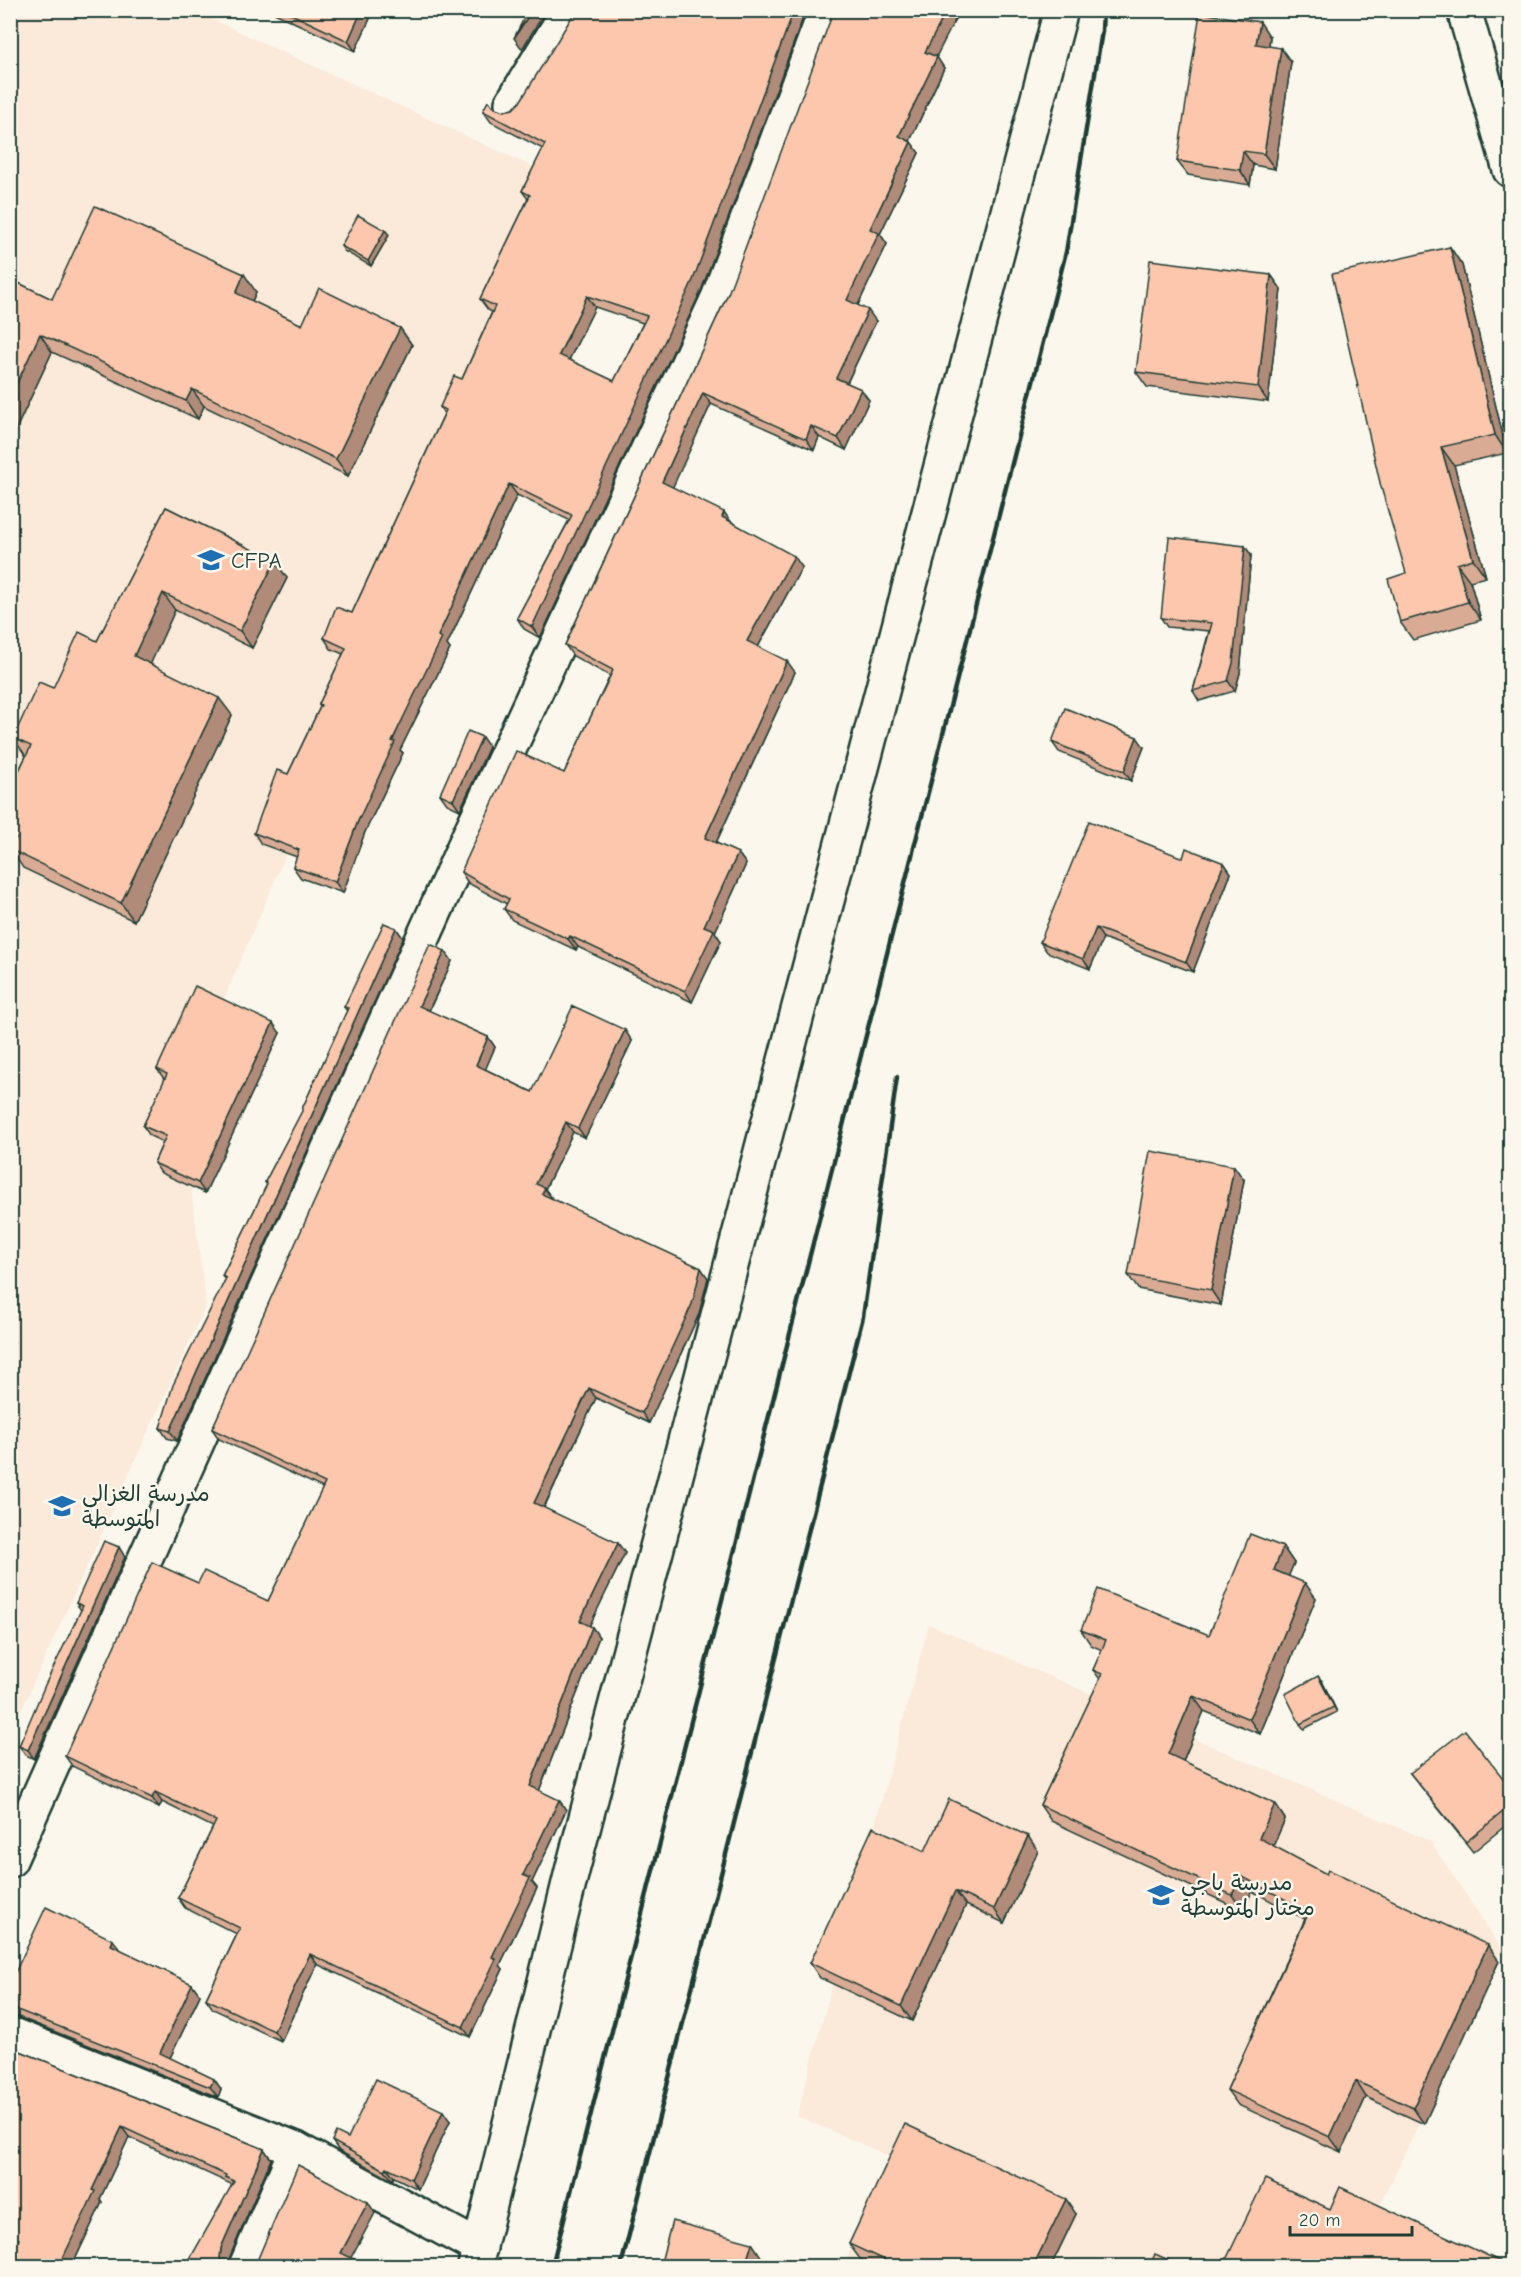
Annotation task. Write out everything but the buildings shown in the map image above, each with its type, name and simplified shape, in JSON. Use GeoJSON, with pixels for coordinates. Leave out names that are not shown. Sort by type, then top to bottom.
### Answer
{"type":"FeatureCollection","features":[{"type":"Feature","properties":{"kind":"street"},"geometry":{"type":"LineString","coordinates":[[512,103],[569,10]]}},
{"type":"Feature","properties":{"kind":"street"},"geometry":{"type":"LineString","coordinates":[[10,1860],[467,840],[718,298],[826,10]]}},
{"type":"Feature","properties":{"kind":"street"},"geometry":{"type":"LineString","coordinates":[[10,2034],[296,2149],[478,2257],[578,1848],[1061,10]]}},
{"type":"Feature","properties":{"kind":"street"},"geometry":{"type":"LineString","coordinates":[[1464,10],[1510,170]]}},
{"type":"Feature","properties":{"kind":"street"},"geometry":{"type":"LineString","coordinates":[[246,2266],[296,2149]]}},
{"type":"Feature","properties":{"kind":"shaded area","name":"CFPA"},"geometry":{"type":"Polygon","coordinates":[[[11,11],[194,11],[572,185],[180,1102],[206,1305],[22,1708],[11,1723],[11,11]]]}},
{"type":"Feature","properties":{"kind":"shaded area","name":"مدرسة باجي مختار المتوسطة"},"geometry":{"type":"Polygon","coordinates":[[[929,1624],[1430,1841],[1502,1949],[1351,2266],[843,2266],[896,2159],[797,2116],[929,1624]]]}},
{"type":"Feature","properties":{"kind":"railway"},"geometry":{"type":"LineString","coordinates":[[552,2266],[1066,252],[1102,31],[1103,10]]}},
{"type":"Feature","properties":{"kind":"railway"},"geometry":{"type":"LineString","coordinates":[[621,2266],[863,1317],[897,1077]]}},
{"type":"Feature","properties":{"kind":"place","name":"CFPA"},"geometry":{"type":"Point","coordinates":[211,560]}},
{"type":"Feature","properties":{"kind":"place","name":"مدرسة الغزالي المتوسطة"},"geometry":{"type":"Point","coordinates":[62,1506]}},
{"type":"Feature","properties":{"kind":"place","name":"مدرسة باجي مختار المتوسطة"},"geometry":{"type":"Point","coordinates":[1161,1895]}}]}
